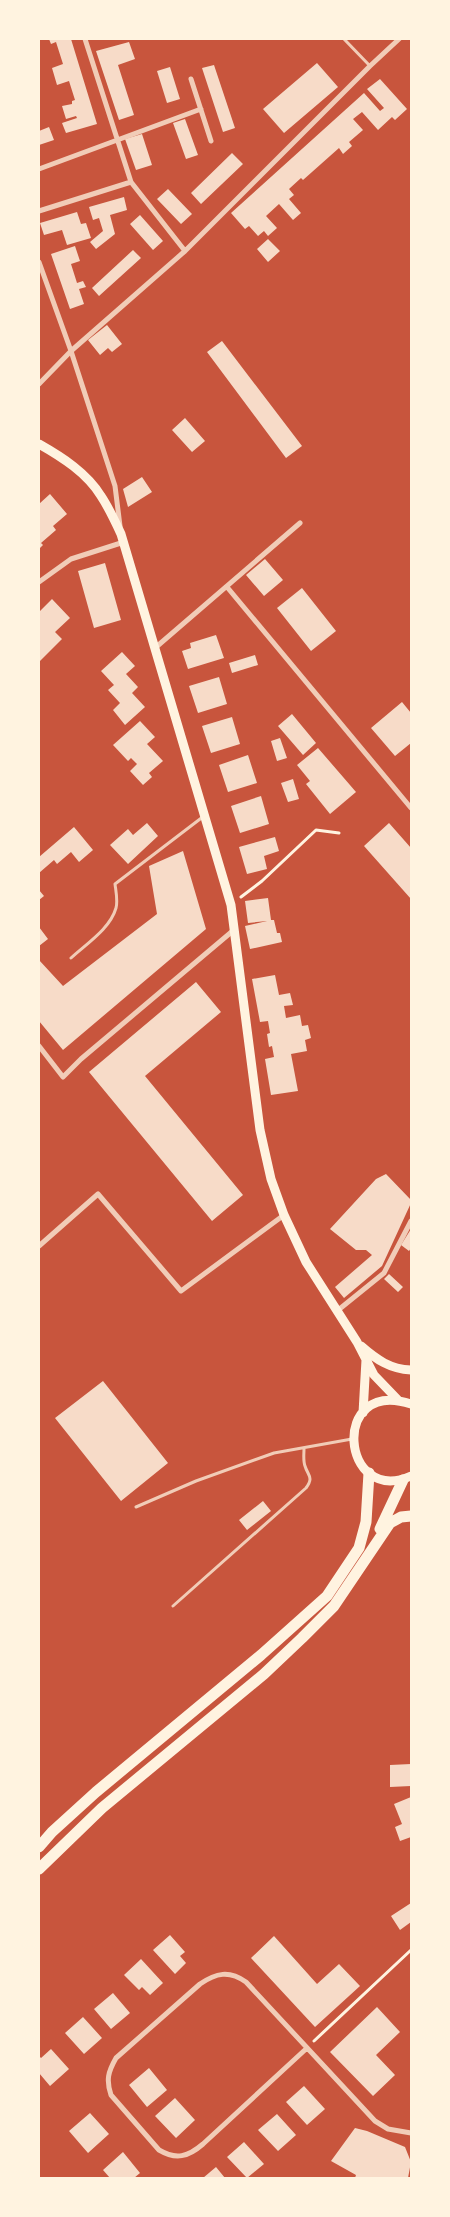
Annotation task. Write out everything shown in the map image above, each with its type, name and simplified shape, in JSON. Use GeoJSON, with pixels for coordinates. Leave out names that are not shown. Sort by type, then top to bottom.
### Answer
{"type":"FeatureCollection","features":[{"type":"Feature","properties":{"kind":"highway"},"geometry":{"type":"LineString","coordinates":[[39,1847],[52,1832],[96,1792],[261,1655],[326,1596],[359,1548],[366,1522],[369,1473]]}},
{"type":"Feature","properties":{"kind":"highway"},"geometry":{"type":"LineString","coordinates":[[370,1551],[407,1478]]}},
{"type":"Feature","properties":{"kind":"highway"},"geometry":{"type":"LineString","coordinates":[[39,1869],[102,1808],[264,1674],[302,1638],[334,1606],[390,1524],[401,1517],[411,1516]]}},
{"type":"Feature","properties":{"kind":"main road"},"geometry":{"type":"LineString","coordinates":[[39,444],[57,454],[82,473],[101,494],[123,538],[231,905],[260,1130],[271,1179],[284,1215],[306,1262],[357,1342],[374,1375],[398,1400]]}},
{"type":"Feature","properties":{"kind":"main road"},"geometry":{"type":"LineString","coordinates":[[357,1342],[387,1365],[411,1370]]}},
{"type":"Feature","properties":{"kind":"main road"},"geometry":{"type":"LineString","coordinates":[[366,1360],[362,1412],[355,1425],[352,1439],[354,1452],[360,1464],[369,1473],[386,1480],[407,1478]]}},
{"type":"Feature","properties":{"kind":"main road"},"geometry":{"type":"LineString","coordinates":[[362,1412],[379,1402],[398,1400],[411,1404]]}},
{"type":"Feature","properties":{"kind":"street"},"geometry":{"type":"LineString","coordinates":[[85,39],[131,182],[185,251]]}},
{"type":"Feature","properties":{"kind":"street"},"geometry":{"type":"LineString","coordinates":[[39,384],[71,351],[185,251],[370,66],[400,39]]}},
{"type":"Feature","properties":{"kind":"street"},"geometry":{"type":"LineString","coordinates":[[191,79],[211,141]]}},
{"type":"Feature","properties":{"kind":"street"},"geometry":{"type":"LineString","coordinates":[[39,168],[201,109]]}},
{"type":"Feature","properties":{"kind":"street"},"geometry":{"type":"LineString","coordinates":[[39,211],[131,182]]}},
{"type":"Feature","properties":{"kind":"street"},"geometry":{"type":"LineString","coordinates":[[39,262],[71,351],[114,486],[123,538],[71,559],[39,582]]}},
{"type":"Feature","properties":{"kind":"street"},"geometry":{"type":"LineString","coordinates":[[155,648],[300,523]]}},
{"type":"Feature","properties":{"kind":"street"},"geometry":{"type":"LineString","coordinates":[[227,587],[411,808]]}},
{"type":"Feature","properties":{"kind":"street"},"geometry":{"type":"LineString","coordinates":[[39,1046],[63,1077],[81,1059],[235,928]]}},
{"type":"Feature","properties":{"kind":"street"},"geometry":{"type":"LineString","coordinates":[[39,1246],[98,1194],[181,1291],[284,1215]]}},
{"type":"Feature","properties":{"kind":"street"},"geometry":{"type":"LineString","coordinates":[[337,1311],[384,1273],[411,1221]]}},
{"type":"Feature","properties":{"kind":"street"},"geometry":{"type":"LineString","coordinates":[[307,2048],[203,2144],[191,2154],[179,2157],[167,2155],[158,2150],[111,2095],[108,2085],[109,2070],[116,2058],[212,1975],[227,1973],[238,1976],[246,1982],[375,2121],[388,2129],[411,2133]]}},
{"type":"Feature","properties":{"kind":"lane"},"geometry":{"type":"LineString","coordinates":[[344,39],[370,66]]}},
{"type":"Feature","properties":{"kind":"lane"},"geometry":{"type":"LineString","coordinates":[[71,958],[104,928],[110,919],[117,902],[115,884],[204,815]]}},
{"type":"Feature","properties":{"kind":"lane"},"geometry":{"type":"LineString","coordinates":[[136,1507],[196,1481],[274,1453],[352,1439]]}},
{"type":"Feature","properties":{"kind":"lane"},"geometry":{"type":"LineString","coordinates":[[173,1606],[311,1482],[311,1474],[305,1466],[304,1448]]}},
{"type":"Feature","properties":{"kind":"path"},"geometry":{"type":"LineString","coordinates":[[231,905],[262,881],[316,830],[339,833]]}},
{"type":"Feature","properties":{"kind":"path"},"geometry":{"type":"LineString","coordinates":[[307,2048],[411,1950]]}},
{"type":"Feature","properties":{"kind":"building"},"geometry":{"type":"Polygon","coordinates":[[[49,39],[71,39],[97,124],[66,133],[62,123],[77,118],[76,116],[66,119],[62,106],[72,104],[72,101],[75,100],[69,81],[57,85],[52,68],[63,64],[56,42],[51,44],[49,39]]]}},
{"type":"Feature","properties":{"kind":"building"},"geometry":{"type":"Polygon","coordinates":[[[129,42],[135,59],[118,65],[134,115],[119,120],[96,51],[129,42]]]}},
{"type":"Feature","properties":{"kind":"building"},"geometry":{"type":"Polygon","coordinates":[[[317,63],[338,87],[284,133],[263,109],[317,63]]]}},
{"type":"Feature","properties":{"kind":"building"},"geometry":{"type":"Polygon","coordinates":[[[214,65],[235,128],[223,132],[202,68],[214,65]]]}},
{"type":"Feature","properties":{"kind":"building"},"geometry":{"type":"Polygon","coordinates":[[[170,67],[180,99],[167,103],[157,71],[170,67]]]}},
{"type":"Feature","properties":{"kind":"building"},"geometry":{"type":"Polygon","coordinates":[[[380,79],[407,109],[395,120],[392,117],[378,130],[362,112],[353,119],[363,130],[349,142],[352,146],[343,154],[339,148],[303,180],[301,178],[289,189],[294,195],[289,199],[301,213],[293,220],[279,204],[266,216],[277,228],[268,236],[264,231],[258,236],[249,226],[245,229],[231,213],[364,93],[380,111],[384,108],[367,89],[380,79]]]}},
{"type":"Feature","properties":{"kind":"building"},"geometry":{"type":"Polygon","coordinates":[[[185,119],[198,155],[186,159],[173,123],[185,119]]]}},
{"type":"Feature","properties":{"kind":"building"},"geometry":{"type":"Polygon","coordinates":[[[49,127],[54,140],[39,145],[39,131],[49,127]]]}},
{"type":"Feature","properties":{"kind":"building"},"geometry":{"type":"Polygon","coordinates":[[[142,134],[152,165],[136,170],[125,139],[142,134]]]}},
{"type":"Feature","properties":{"kind":"building"},"geometry":{"type":"Polygon","coordinates":[[[232,153],[243,164],[201,204],[191,193],[232,153]]]}},
{"type":"Feature","properties":{"kind":"building"},"geometry":{"type":"Polygon","coordinates":[[[168,189],[192,214],[181,224],[157,199],[168,189]]]}},
{"type":"Feature","properties":{"kind":"building"},"geometry":{"type":"Polygon","coordinates":[[[124,197],[127,210],[110,215],[115,234],[96,249],[90,242],[103,231],[99,218],[93,220],[89,207],[124,197]]]}},
{"type":"Feature","properties":{"kind":"building"},"geometry":{"type":"Polygon","coordinates":[[[77,212],[81,224],[86,223],[91,238],[67,245],[62,230],[44,235],[40,223],[77,212]]]}},
{"type":"Feature","properties":{"kind":"building"},"geometry":{"type":"Polygon","coordinates":[[[140,215],[163,241],[153,250],[130,224],[140,215]]]}},
{"type":"Feature","properties":{"kind":"building"},"geometry":{"type":"Polygon","coordinates":[[[268,239],[280,251],[268,262],[257,249],[268,239]]]}},
{"type":"Feature","properties":{"kind":"building"},"geometry":{"type":"Polygon","coordinates":[[[75,246],[80,261],[71,264],[77,283],[83,281],[86,287],[79,289],[84,304],[70,309],[51,254],[75,246]]]}},
{"type":"Feature","properties":{"kind":"building"},"geometry":{"type":"Polygon","coordinates":[[[133,250],[141,258],[99,296],[92,288],[133,250]]]}},
{"type":"Feature","properties":{"kind":"building"},"geometry":{"type":"Polygon","coordinates":[[[107,325],[122,344],[112,352],[108,348],[100,355],[88,340],[107,325]]]}},
{"type":"Feature","properties":{"kind":"building"},"geometry":{"type":"Polygon","coordinates":[[[222,341],[302,446],[286,458],[207,352],[222,341]]]}},
{"type":"Feature","properties":{"kind":"building"},"geometry":{"type":"Polygon","coordinates":[[[185,418],[205,441],[192,452],[172,430],[185,418]]]}},
{"type":"Feature","properties":{"kind":"building"},"geometry":{"type":"Polygon","coordinates":[[[142,477],[152,492],[128,507],[123,489],[142,477]]]}},
{"type":"Feature","properties":{"kind":"building"},"geometry":{"type":"Polygon","coordinates":[[[50,494],[67,514],[53,526],[56,530],[41,543],[43,545],[39,549],[39,504],[50,494]]]}},
{"type":"Feature","properties":{"kind":"building"},"geometry":{"type":"Polygon","coordinates":[[[265,559],[283,580],[264,596],[246,575],[265,559]]]}},
{"type":"Feature","properties":{"kind":"building"},"geometry":{"type":"Polygon","coordinates":[[[105,563],[121,620],[94,628],[78,571],[105,563]]]}},
{"type":"Feature","properties":{"kind":"building"},"geometry":{"type":"Polygon","coordinates":[[[302,588],[336,631],[311,651],[277,608],[302,588]]]}},
{"type":"Feature","properties":{"kind":"building"},"geometry":{"type":"Polygon","coordinates":[[[52,599],[70,618],[55,632],[62,639],[39,662],[39,612],[52,599]]]}},
{"type":"Feature","properties":{"kind":"building"},"geometry":{"type":"Polygon","coordinates":[[[216,635],[224,658],[188,669],[182,651],[191,648],[190,643],[216,635]]]}},
{"type":"Feature","properties":{"kind":"building"},"geometry":{"type":"Polygon","coordinates":[[[122,652],[135,666],[126,674],[138,687],[132,693],[145,707],[125,725],[113,710],[120,703],[108,690],[114,685],[101,671],[122,652]]]}},
{"type":"Feature","properties":{"kind":"building"},"geometry":{"type":"Polygon","coordinates":[[[255,655],[258,665],[232,673],[229,663],[255,655]]]}},
{"type":"Feature","properties":{"kind":"building"},"geometry":{"type":"Polygon","coordinates":[[[219,677],[227,704],[198,713],[189,686],[219,677]]]}},
{"type":"Feature","properties":{"kind":"building"},"geometry":{"type":"Polygon","coordinates":[[[402,702],[411,713],[411,743],[395,756],[371,728],[402,702]]]}},
{"type":"Feature","properties":{"kind":"building"},"geometry":{"type":"Polygon","coordinates":[[[292,714],[316,743],[303,755],[278,726],[292,714]]]}},
{"type":"Feature","properties":{"kind":"building"},"geometry":{"type":"Polygon","coordinates":[[[232,717],[240,744],[211,753],[202,726],[232,717]]]}},
{"type":"Feature","properties":{"kind":"building"},"geometry":{"type":"Polygon","coordinates":[[[140,721],[155,737],[147,744],[163,761],[149,773],[152,777],[143,785],[130,771],[137,764],[131,758],[128,761],[113,745],[140,721]]]}},
{"type":"Feature","properties":{"kind":"building"},"geometry":{"type":"Polygon","coordinates":[[[280,738],[287,758],[277,761],[271,741],[280,738]]]}},
{"type":"Feature","properties":{"kind":"building"},"geometry":{"type":"Polygon","coordinates":[[[318,748],[356,792],[330,814],[306,784],[310,781],[297,765],[318,748]]]}},
{"type":"Feature","properties":{"kind":"building"},"geometry":{"type":"Polygon","coordinates":[[[248,755],[257,783],[228,792],[219,765],[248,755]]]}},
{"type":"Feature","properties":{"kind":"building"},"geometry":{"type":"Polygon","coordinates":[[[293,779],[299,799],[288,802],[281,783],[293,779]]]}},
{"type":"Feature","properties":{"kind":"building"},"geometry":{"type":"Polygon","coordinates":[[[261,796],[269,824],[240,833],[231,806],[261,796]]]}},
{"type":"Feature","properties":{"kind":"building"},"geometry":{"type":"Polygon","coordinates":[[[147,823],[158,836],[128,864],[110,845],[128,829],[133,835],[147,823]]]}},
{"type":"Feature","properties":{"kind":"building"},"geometry":{"type":"Polygon","coordinates":[[[389,823],[411,848],[411,899],[364,846],[389,823]]]}},
{"type":"Feature","properties":{"kind":"building"},"geometry":{"type":"Polygon","coordinates":[[[74,827],[93,850],[79,862],[71,852],[57,864],[54,860],[39,873],[39,857],[74,827]]]}},
{"type":"Feature","properties":{"kind":"building"},"geometry":{"type":"Polygon","coordinates":[[[275,837],[279,851],[264,856],[267,869],[247,874],[239,847],[275,837]]]}},
{"type":"Feature","properties":{"kind":"building"},"geometry":{"type":"Polygon","coordinates":[[[183,851],[206,929],[63,1050],[39,1021],[39,960],[63,986],[157,914],[149,866],[183,851]]]}},
{"type":"Feature","properties":{"kind":"building"},"geometry":{"type":"Polygon","coordinates":[[[39,890],[44,896],[39,900],[39,890]]]}},
{"type":"Feature","properties":{"kind":"building"},"geometry":{"type":"Polygon","coordinates":[[[268,898],[271,920],[274,920],[277,933],[280,933],[282,942],[250,949],[245,926],[267,921],[248,923],[245,901],[268,898]]]}},
{"type":"Feature","properties":{"kind":"building"},"geometry":{"type":"Polygon","coordinates":[[[39,927],[48,939],[39,946],[39,927]]]}},
{"type":"Feature","properties":{"kind":"building"},"geometry":{"type":"Polygon","coordinates":[[[275,975],[279,995],[290,993],[293,1005],[284,1006],[286,1018],[300,1015],[302,1026],[308,1025],[311,1038],[305,1040],[307,1051],[291,1054],[298,1091],[271,1095],[265,1059],[274,1057],[272,1046],[269,1047],[267,1034],[270,1033],[268,1021],[260,1022],[252,979],[275,975]]]}},
{"type":"Feature","properties":{"kind":"building"},"geometry":{"type":"Polygon","coordinates":[[[196,982],[221,1012],[145,1076],[243,1195],[212,1221],[89,1072],[196,982]]]}},
{"type":"Feature","properties":{"kind":"building"},"geometry":{"type":"Polygon","coordinates":[[[386,1174],[411,1200],[411,1203],[382,1266],[344,1298],[335,1287],[372,1255],[366,1250],[356,1250],[330,1229],[376,1179],[386,1174]]]}},
{"type":"Feature","properties":{"kind":"building"},"geometry":{"type":"Polygon","coordinates":[[[411,1229],[411,1248],[409,1251],[401,1245],[411,1229]]]}},
{"type":"Feature","properties":{"kind":"building"},"geometry":{"type":"Polygon","coordinates":[[[389,1274],[403,1287],[398,1292],[384,1279],[389,1274]]]}},
{"type":"Feature","properties":{"kind":"building"},"geometry":{"type":"Polygon","coordinates":[[[103,1381],[168,1463],[121,1501],[55,1418],[103,1381]]]}},
{"type":"Feature","properties":{"kind":"building"},"geometry":{"type":"Polygon","coordinates":[[[263,1501],[271,1511],[247,1530],[239,1520],[263,1501]]]}},
{"type":"Feature","properties":{"kind":"building"},"geometry":{"type":"Polygon","coordinates":[[[411,1764],[411,1786],[390,1787],[390,1765],[411,1764]]]}},
{"type":"Feature","properties":{"kind":"building"},"geometry":{"type":"Polygon","coordinates":[[[411,1797],[411,1837],[400,1841],[395,1827],[402,1824],[394,1804],[411,1797]]]}},
{"type":"Feature","properties":{"kind":"building"},"geometry":{"type":"Polygon","coordinates":[[[411,1903],[411,1922],[400,1930],[391,1916],[411,1903]]]}},
{"type":"Feature","properties":{"kind":"building"},"geometry":{"type":"Polygon","coordinates":[[[170,1935],[185,1952],[180,1956],[186,1963],[175,1974],[153,1950],[170,1935]]]}},
{"type":"Feature","properties":{"kind":"building"},"geometry":{"type":"Polygon","coordinates":[[[274,1936],[317,1984],[339,1964],[360,1986],[315,2027],[251,1958],[274,1936]]]}},
{"type":"Feature","properties":{"kind":"building"},"geometry":{"type":"Polygon","coordinates":[[[141,1959],[163,1983],[150,1995],[142,1987],[139,1990],[124,1975],[141,1959]]]}},
{"type":"Feature","properties":{"kind":"building"},"geometry":{"type":"Polygon","coordinates":[[[113,1993],[130,2013],[111,2029],[94,2009],[113,1993]]]}},
{"type":"Feature","properties":{"kind":"building"},"geometry":{"type":"Polygon","coordinates":[[[377,2007],[400,2032],[376,2055],[395,2075],[373,2096],[330,2052],[377,2007]]]}},
{"type":"Feature","properties":{"kind":"building"},"geometry":{"type":"Polygon","coordinates":[[[83,2017],[102,2038],[84,2054],[65,2033],[83,2017]]]}},
{"type":"Feature","properties":{"kind":"building"},"geometry":{"type":"Polygon","coordinates":[[[51,2049],[69,2069],[50,2086],[39,2073],[39,2056],[41,2058],[51,2049]]]}},
{"type":"Feature","properties":{"kind":"building"},"geometry":{"type":"Polygon","coordinates":[[[149,2068],[167,2090],[147,2107],[129,2085],[149,2068]]]}},
{"type":"Feature","properties":{"kind":"building"},"geometry":{"type":"Polygon","coordinates":[[[304,2086],[325,2109],[307,2125],[286,2102],[304,2086]]]}},
{"type":"Feature","properties":{"kind":"building"},"geometry":{"type":"Polygon","coordinates":[[[175,2098],[195,2120],[176,2138],[155,2116],[175,2098]]]}},
{"type":"Feature","properties":{"kind":"building"},"geometry":{"type":"Polygon","coordinates":[[[90,2113],[109,2134],[88,2153],[69,2131],[90,2113]]]}},
{"type":"Feature","properties":{"kind":"building"},"geometry":{"type":"Polygon","coordinates":[[[277,2114],[296,2135],[278,2151],[258,2130],[277,2114]]]}},
{"type":"Feature","properties":{"kind":"building"},"geometry":{"type":"Polygon","coordinates":[[[355,2128],[405,2147],[411,2162],[408,2178],[355,2178],[356,2175],[331,2161],[355,2128]]]}},
{"type":"Feature","properties":{"kind":"building"},"geometry":{"type":"Polygon","coordinates":[[[244,2142],[264,2164],[247,2178],[227,2157],[244,2142]]]}},
{"type":"Feature","properties":{"kind":"building"},"geometry":{"type":"Polygon","coordinates":[[[123,2152],[140,2173],[134,2178],[110,2178],[103,2170],[123,2152]]]}},
{"type":"Feature","properties":{"kind":"building"},"geometry":{"type":"Polygon","coordinates":[[[216,2167],[225,2178],[203,2178],[216,2167]]]}}]}
